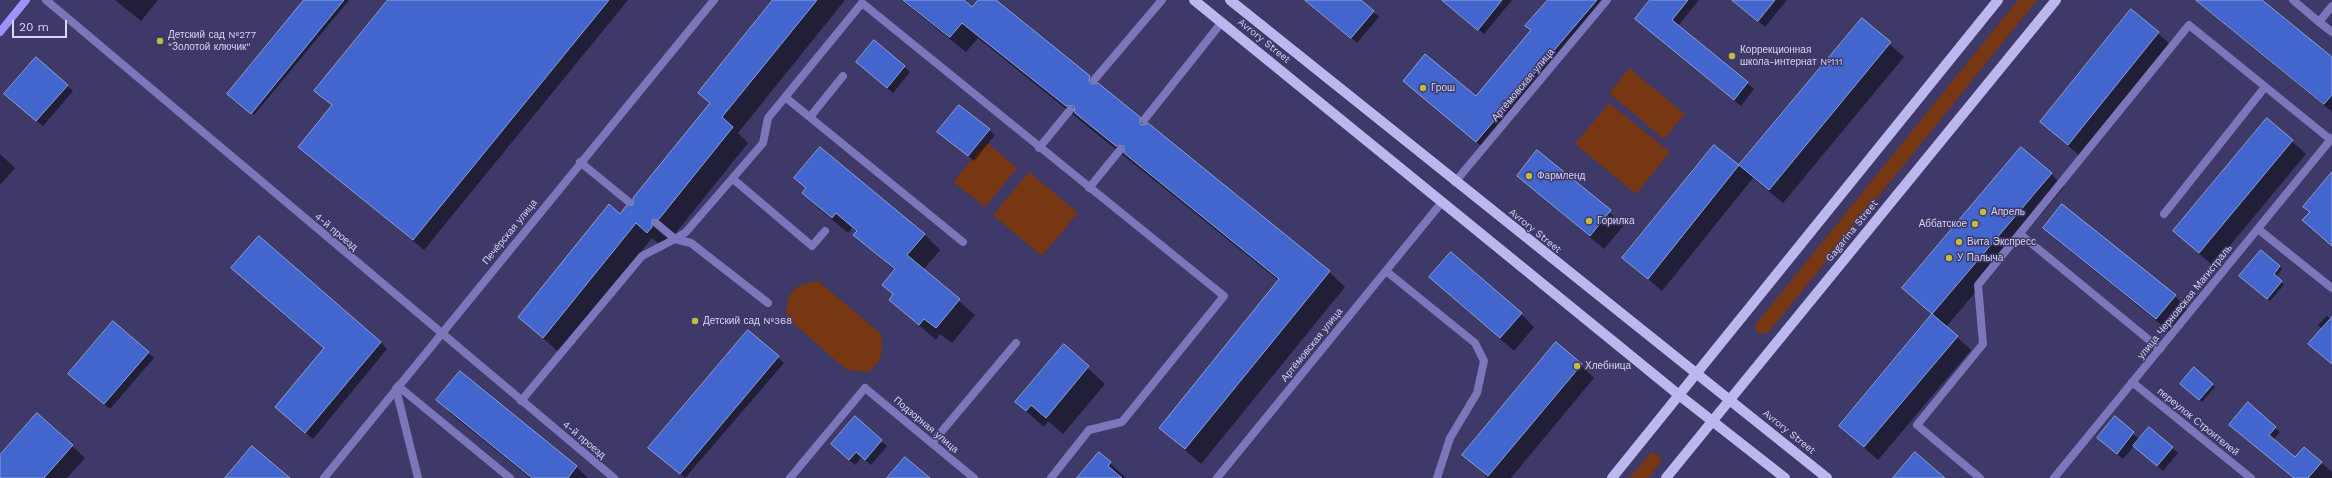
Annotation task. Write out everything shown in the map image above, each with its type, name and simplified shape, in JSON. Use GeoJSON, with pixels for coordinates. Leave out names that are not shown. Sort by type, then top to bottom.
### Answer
{"type":"FeatureCollection","features":[{"type":"Feature","properties":{"kind":"main road"},"geometry":{"type":"LineString","coordinates":[[0,32],[26,0]]}},
{"type":"Feature","properties":{"kind":"main road","name":"Avrory Street"},"geometry":{"type":"LineString","coordinates":[[1194,0],[1679,395],[1785,478]]}},
{"type":"Feature","properties":{"kind":"main road"},"geometry":{"type":"LineString","coordinates":[[1612,478],[1998,0]]}},
{"type":"Feature","properties":{"kind":"main road","name":"Gagarina Street"},"geometry":{"type":"LineString","coordinates":[[1666,478],[2056,0]]}},
{"type":"Feature","properties":{"kind":"main road","name":"Avrory Street"},"geometry":{"type":"LineString","coordinates":[[1234,1],[1455,182],[1827,478]]}},
{"type":"Feature","properties":{"kind":"street","name":"4-й проезд"},"geometry":{"type":"LineString","coordinates":[[46,0],[440,334],[614,478]]}},
{"type":"Feature","properties":{"kind":"street","name":"Печёрская улица"},"geometry":{"type":"LineString","coordinates":[[324,478],[580,162],[714,0]]}},
{"type":"Feature","properties":{"kind":"street"},"geometry":{"type":"LineString","coordinates":[[1094,80],[1162,0]]}},
{"type":"Feature","properties":{"kind":"street","name":"Артёмовская улица"},"geometry":{"type":"LineString","coordinates":[[1455,182],[1607,0]]}},
{"type":"Feature","properties":{"kind":"street"},"geometry":{"type":"LineString","coordinates":[[2293,0],[2332,32]]}},
{"type":"Feature","properties":{"kind":"street"},"geometry":{"type":"LineString","coordinates":[[521,401],[642,256],[686,232],[733,179],[763,143],[768,118],[862,3],[1039,148],[1224,296],[1122,422],[1089,430],[1051,478]]}},
{"type":"Feature","properties":{"kind":"street"},"geometry":{"type":"LineString","coordinates":[[2319,22],[2332,6]]}},
{"type":"Feature","properties":{"kind":"street"},"geometry":{"type":"LineString","coordinates":[[1144,120],[1222,22]]}},
{"type":"Feature","properties":{"kind":"street"},"geometry":{"type":"LineString","coordinates":[[1980,478],[1917,425],[1983,344],[1978,285],[2189,25],[2331,139]]}},
{"type":"Feature","properties":{"kind":"street"},"geometry":{"type":"LineString","coordinates":[[810,117],[843,76]]}},
{"type":"Feature","properties":{"kind":"street"},"geometry":{"type":"LineString","coordinates":[[2164,214],[2265,87]]}},
{"type":"Feature","properties":{"kind":"street"},"geometry":{"type":"LineString","coordinates":[[785,97],[963,242]]}},
{"type":"Feature","properties":{"kind":"street"},"geometry":{"type":"LineString","coordinates":[[1039,148],[1070,110]]}},
{"type":"Feature","properties":{"kind":"street","name":"улица Черновская Магистраль"},"geometry":{"type":"LineString","coordinates":[[2054,478],[2331,139]]}},
{"type":"Feature","properties":{"kind":"street"},"geometry":{"type":"LineString","coordinates":[[1089,188],[1120,150]]}},
{"type":"Feature","properties":{"kind":"street"},"geometry":{"type":"LineString","coordinates":[[580,162],[629,202]]}},
{"type":"Feature","properties":{"kind":"street"},"geometry":{"type":"LineString","coordinates":[[733,179],[812,246],[825,231]]}},
{"type":"Feature","properties":{"kind":"street","name":"Артёмовская улица"},"geometry":{"type":"LineString","coordinates":[[1216,478],[1442,202]]}},
{"type":"Feature","properties":{"kind":"street"},"geometry":{"type":"LineString","coordinates":[[656,223],[675,239],[691,243],[768,303]]}},
{"type":"Feature","properties":{"kind":"street"},"geometry":{"type":"LineString","coordinates":[[2258,229],[2332,288]]}},
{"type":"Feature","properties":{"kind":"street"},"geometry":{"type":"LineString","coordinates":[[2020,234],[2160,349]]}},
{"type":"Feature","properties":{"kind":"street"},"geometry":{"type":"LineString","coordinates":[[1386,271],[1475,343],[1484,361],[1477,393],[1450,438],[1437,478]]}},
{"type":"Feature","properties":{"kind":"street"},"geometry":{"type":"LineString","coordinates":[[932,443],[1016,343]]}},
{"type":"Feature","properties":{"kind":"street","name":"переулок Строителей"},"geometry":{"type":"LineString","coordinates":[[2132,382],[2251,478]]}},
{"type":"Feature","properties":{"kind":"street"},"geometry":{"type":"LineString","coordinates":[[397,388],[418,478]]}},
{"type":"Feature","properties":{"kind":"street"},"geometry":{"type":"LineString","coordinates":[[397,388],[510,478]]}},
{"type":"Feature","properties":{"kind":"street","name":"Подзорная улица"},"geometry":{"type":"LineString","coordinates":[[790,478],[865,388],[974,478]]}},
{"type":"Feature","properties":{"kind":"shaded area"},"geometry":{"type":"Polygon","coordinates":[[[2018,0],[2037,0],[1768,333],[1759,334],[1755,329],[1756,324],[2018,0]]]}},
{"type":"Feature","properties":{"kind":"shaded area"},"geometry":{"type":"Polygon","coordinates":[[[1629,68],[1685,114],[1664,139],[1609,93],[1629,68]]]}},
{"type":"Feature","properties":{"kind":"shaded area"},"geometry":{"type":"Polygon","coordinates":[[[1609,103],[1670,152],[1636,194],[1575,144],[1609,103]]]}},
{"type":"Feature","properties":{"kind":"shaded area"},"geometry":{"type":"Polygon","coordinates":[[[986,142],[1017,168],[985,207],[953,182],[986,142]]]}},
{"type":"Feature","properties":{"kind":"shaded area"},"geometry":{"type":"Polygon","coordinates":[[[1029,172],[1078,213],[1042,256],[993,215],[1029,172]]]}},
{"type":"Feature","properties":{"kind":"shaded area"},"geometry":{"type":"Polygon","coordinates":[[[818,281],[880,333],[882,345],[881,355],[873,368],[868,372],[847,370],[787,318],[788,302],[792,291],[802,285],[818,281]]]}},
{"type":"Feature","properties":{"kind":"shaded area"},"geometry":{"type":"Polygon","coordinates":[[[1652,452],[1660,456],[1661,462],[1648,478],[1629,478],[1652,452]]]}},
{"type":"Feature","properties":{"kind":"building"},"geometry":{"type":"Polygon","coordinates":[[[304,0],[344,0],[251,114],[227,94],[304,0]]]}},
{"type":"Feature","properties":{"kind":"building"},"geometry":{"type":"Polygon","coordinates":[[[388,0],[609,0],[413,240],[298,147],[332,105],[314,91],[388,0]]]}},
{"type":"Feature","properties":{"kind":"building"},"geometry":{"type":"Polygon","coordinates":[[[773,0],[817,0],[722,117],[733,127],[659,219],[652,220],[652,227],[647,233],[636,223],[543,338],[518,317],[609,204],[620,214],[626,206],[633,205],[633,198],[710,103],[698,93],[773,0]]]}},
{"type":"Feature","properties":{"kind":"building"},"geometry":{"type":"Polygon","coordinates":[[[903,0],[964,0],[972,7],[978,0],[996,0],[1090,76],[1089,81],[1091,84],[1098,83],[1140,117],[1140,124],[1144,125],[1148,123],[1330,271],[1185,449],[1159,428],[1279,279],[1124,153],[1124,146],[1116,146],[1075,113],[1074,106],[1066,106],[962,23],[950,37],[903,0]]]}},
{"type":"Feature","properties":{"kind":"building"},"geometry":{"type":"Polygon","coordinates":[[[1305,0],[1361,0],[1374,11],[1351,38],[1305,0]]]}},
{"type":"Feature","properties":{"kind":"building"},"geometry":{"type":"Polygon","coordinates":[[[1442,0],[1502,0],[1478,30],[1442,0]]]}},
{"type":"Feature","properties":{"kind":"building"},"geometry":{"type":"Polygon","coordinates":[[[1548,0],[1597,0],[1476,142],[1403,81],[1425,54],[1476,96],[1531,30],[1525,26],[1548,0]]]}},
{"type":"Feature","properties":{"kind":"building"},"geometry":{"type":"Polygon","coordinates":[[[1650,0],[1688,0],[1672,20],[1748,82],[1734,100],[1635,19],[1650,0]]]}},
{"type":"Feature","properties":{"kind":"building"},"geometry":{"type":"Polygon","coordinates":[[[1732,0],[1775,0],[1758,21],[1732,0]]]}},
{"type":"Feature","properties":{"kind":"building"},"geometry":{"type":"Polygon","coordinates":[[[2196,0],[2262,0],[2332,57],[2332,95],[2324,104],[2196,0]]]}},
{"type":"Feature","properties":{"kind":"building"},"geometry":{"type":"Polygon","coordinates":[[[2131,9],[2159,32],[2068,145],[2040,122],[2131,9]]]}},
{"type":"Feature","properties":{"kind":"building"},"geometry":{"type":"Polygon","coordinates":[[[1862,18],[1891,42],[1769,190],[1739,165],[1862,18]]]}},
{"type":"Feature","properties":{"kind":"building"},"geometry":{"type":"Polygon","coordinates":[[[874,40],[905,66],[887,88],[856,62],[874,40]]]}},
{"type":"Feature","properties":{"kind":"building"},"geometry":{"type":"Polygon","coordinates":[[[36,57],[68,85],[36,121],[4,94],[36,57]]]}},
{"type":"Feature","properties":{"kind":"building"},"geometry":{"type":"Polygon","coordinates":[[[959,105],[990,129],[968,156],[937,132],[959,105]]]}},
{"type":"Feature","properties":{"kind":"building"},"geometry":{"type":"Polygon","coordinates":[[[2267,118],[2293,140],[2199,253],[2173,231],[2267,118]]]}},
{"type":"Feature","properties":{"kind":"building"},"geometry":{"type":"Polygon","coordinates":[[[1714,145],[1739,165],[1648,279],[1622,258],[1714,145]]]}},
{"type":"Feature","properties":{"kind":"building"},"geometry":{"type":"Polygon","coordinates":[[[820,147],[925,234],[907,255],[960,299],[936,328],[924,319],[919,325],[889,300],[893,294],[882,285],[895,269],[853,235],[857,231],[836,213],[832,218],[802,193],[806,188],[794,178],[820,147]]]}},
{"type":"Feature","properties":{"kind":"building"},"geometry":{"type":"Polygon","coordinates":[[[2021,147],[2052,173],[1932,314],[1902,288],[2021,147]]]}},
{"type":"Feature","properties":{"kind":"building"},"geometry":{"type":"Polygon","coordinates":[[[1537,150],[1611,210],[1590,236],[1517,176],[1537,150]]]}},
{"type":"Feature","properties":{"kind":"building"},"geometry":{"type":"Polygon","coordinates":[[[2332,172],[2332,246],[2302,220],[2310,212],[2303,207],[2332,172]]]}},
{"type":"Feature","properties":{"kind":"building"},"geometry":{"type":"Polygon","coordinates":[[[2062,204],[2176,295],[2156,319],[2043,228],[2062,204]]]}},
{"type":"Feature","properties":{"kind":"building"},"geometry":{"type":"Polygon","coordinates":[[[259,236],[381,342],[305,433],[275,407],[324,348],[231,268],[259,236]]]}},
{"type":"Feature","properties":{"kind":"building"},"geometry":{"type":"Polygon","coordinates":[[[2261,250],[2280,266],[2274,274],[2282,281],[2267,299],[2239,276],[2261,250]]]}},
{"type":"Feature","properties":{"kind":"building"},"geometry":{"type":"Polygon","coordinates":[[[1451,252],[1522,313],[1500,338],[1429,277],[1451,252]]]}},
{"type":"Feature","properties":{"kind":"building"},"geometry":{"type":"Polygon","coordinates":[[[1932,314],[1958,336],[1864,447],[1839,426],[1932,314]]]}},
{"type":"Feature","properties":{"kind":"building"},"geometry":{"type":"Polygon","coordinates":[[[2332,317],[2332,364],[2308,344],[2332,317]]]}},
{"type":"Feature","properties":{"kind":"building"},"geometry":{"type":"Polygon","coordinates":[[[113,321],[149,352],[104,404],[68,374],[113,321]]]}},
{"type":"Feature","properties":{"kind":"building"},"geometry":{"type":"Polygon","coordinates":[[[748,330],[779,356],[680,474],[648,448],[748,330]]]}},
{"type":"Feature","properties":{"kind":"building"},"geometry":{"type":"Polygon","coordinates":[[[1556,342],[1582,364],[1488,476],[1462,455],[1556,342]]]}},
{"type":"Feature","properties":{"kind":"building"},"geometry":{"type":"Polygon","coordinates":[[[1064,344],[1089,366],[1046,418],[1031,405],[1026,411],[1015,402],[1064,344]]]}},
{"type":"Feature","properties":{"kind":"building"},"geometry":{"type":"Polygon","coordinates":[[[2194,367],[2213,384],[2199,400],[2180,384],[2194,367]]]}},
{"type":"Feature","properties":{"kind":"building"},"geometry":{"type":"Polygon","coordinates":[[[460,371],[577,466],[568,478],[532,478],[436,400],[460,371]]]}},
{"type":"Feature","properties":{"kind":"building"},"geometry":{"type":"Polygon","coordinates":[[[2248,402],[2276,427],[2269,435],[2295,457],[2304,447],[2322,462],[2308,478],[2294,478],[2229,425],[2248,402]]]}},
{"type":"Feature","properties":{"kind":"building"},"geometry":{"type":"Polygon","coordinates":[[[37,413],[73,445],[44,478],[0,478],[0,455],[37,413]]]}},
{"type":"Feature","properties":{"kind":"building"},"geometry":{"type":"Polygon","coordinates":[[[855,416],[882,440],[865,460],[856,452],[849,460],[831,444],[855,416]]]}},
{"type":"Feature","properties":{"kind":"building"},"geometry":{"type":"Polygon","coordinates":[[[2115,416],[2134,432],[2117,454],[2097,438],[2115,416]]]}},
{"type":"Feature","properties":{"kind":"building"},"geometry":{"type":"Polygon","coordinates":[[[2149,427],[2173,447],[2157,466],[2133,446],[2149,427]]]}},
{"type":"Feature","properties":{"kind":"building"},"geometry":{"type":"Polygon","coordinates":[[[252,446],[290,478],[225,478],[252,446]]]}},
{"type":"Feature","properties":{"kind":"building"},"geometry":{"type":"Polygon","coordinates":[[[1099,452],[1111,462],[1108,466],[1122,478],[1077,478],[1099,452]]]}},
{"type":"Feature","properties":{"kind":"building"},"geometry":{"type":"Polygon","coordinates":[[[1915,452],[1945,478],[1893,478],[1915,452]]]}},
{"type":"Feature","properties":{"kind":"building"},"geometry":{"type":"Polygon","coordinates":[[[905,457],[930,478],[887,478],[905,457]]]}},
{"type":"Feature","properties":{"kind":"place","name":"Детский сад №277 \"Золотой ключик\""},"geometry":{"type":"Point","coordinates":[160,41]}},
{"type":"Feature","properties":{"kind":"place","name":"Коррекционная школа-интернат №111"},"geometry":{"type":"Point","coordinates":[1732,56]}},
{"type":"Feature","properties":{"kind":"place","name":"Грош"},"geometry":{"type":"Point","coordinates":[1423,88]}},
{"type":"Feature","properties":{"kind":"place","name":"Фармленд"},"geometry":{"type":"Point","coordinates":[1529,176]}},
{"type":"Feature","properties":{"kind":"place","name":"Апрель"},"geometry":{"type":"Point","coordinates":[1983,212]}},
{"type":"Feature","properties":{"kind":"place","name":"Горилка"},"geometry":{"type":"Point","coordinates":[1589,221]}},
{"type":"Feature","properties":{"kind":"place","name":"Аббатское"},"geometry":{"type":"Point","coordinates":[1975,224]}},
{"type":"Feature","properties":{"kind":"place","name":"Вита Экспресс"},"geometry":{"type":"Point","coordinates":[1959,242]}},
{"type":"Feature","properties":{"kind":"place","name":"У Палыча"},"geometry":{"type":"Point","coordinates":[1949,258]}},
{"type":"Feature","properties":{"kind":"place","name":"Детский сад №368"},"geometry":{"type":"Point","coordinates":[695,321]}},
{"type":"Feature","properties":{"kind":"place","name":"Хлебница"},"geometry":{"type":"Point","coordinates":[1577,366]}}]}
